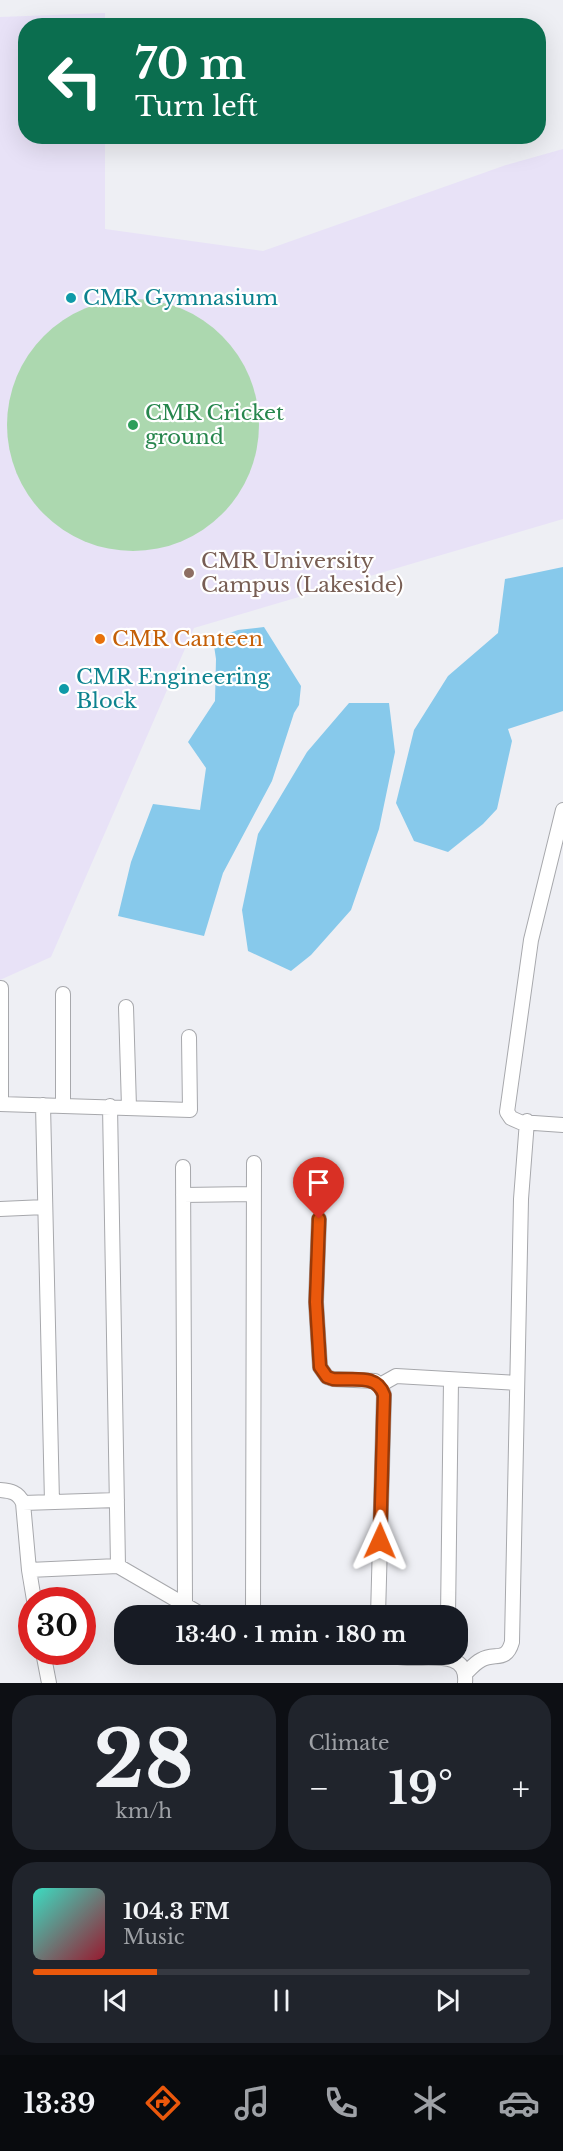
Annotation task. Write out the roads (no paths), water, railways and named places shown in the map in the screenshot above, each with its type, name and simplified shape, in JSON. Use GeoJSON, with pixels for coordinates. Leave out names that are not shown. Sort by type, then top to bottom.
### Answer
{"type":"FeatureCollection","features":[{"type":"Feature","properties":{"kind":"street"},"geometry":{"type":"LineString","coordinates":[[563,810],[531,940],[507,1112],[511,1118],[563,1125]]}},
{"type":"Feature","properties":{"kind":"street"},"geometry":{"type":"LineString","coordinates":[[1,988],[0,1104],[190,1110],[189,1037]]}},
{"type":"Feature","properties":{"kind":"street"},"geometry":{"type":"LineString","coordinates":[[63,994],[63,1105]]}},
{"type":"Feature","properties":{"kind":"street"},"geometry":{"type":"LineString","coordinates":[[126,1007],[129,1107]]}},
{"type":"Feature","properties":{"kind":"street"},"geometry":{"type":"LineString","coordinates":[[43,1105],[52,1502]]}},
{"type":"Feature","properties":{"kind":"street"},"geometry":{"type":"LineString","coordinates":[[110,1106],[118,1566]]}},
{"type":"Feature","properties":{"kind":"street"},"geometry":{"type":"LineString","coordinates":[[466,1678],[479,1660],[505,1654],[509,1651],[512,1642],[521,1199],[527,1121]]}},
{"type":"Feature","properties":{"kind":"street"},"geometry":{"type":"LineString","coordinates":[[253,1605],[254,1163]]}},
{"type":"Feature","properties":{"kind":"street"},"geometry":{"type":"LineString","coordinates":[[29,1570],[118,1566],[185,1604],[183,1167]]}},
{"type":"Feature","properties":{"kind":"street"},"geometry":{"type":"LineString","coordinates":[[183,1195],[253,1194]]}},
{"type":"Feature","properties":{"kind":"street"},"geometry":{"type":"LineString","coordinates":[[0,1209],[45,1207]]}},
{"type":"Feature","properties":{"kind":"street"},"geometry":{"type":"LineString","coordinates":[[319,1219],[316,1302],[320,1367],[327,1377],[375,1381],[380,1385],[384,1395],[378,1605]]}},
{"type":"Feature","properties":{"kind":"street"},"geometry":{"type":"LineString","coordinates":[[380,1385],[396,1376],[517,1383]]}},
{"type":"Feature","properties":{"kind":"street"},"geometry":{"type":"LineString","coordinates":[[448,1605],[451,1380]]}},
{"type":"Feature","properties":{"kind":"street"},"geometry":{"type":"LineString","coordinates":[[0,1490],[14,1492],[23,1503],[32,1587]]}},
{"type":"Feature","properties":{"kind":"street"},"geometry":{"type":"LineString","coordinates":[[23,1503],[117,1500]]}},
{"type":"Feature","properties":{"kind":"street"},"geometry":{"type":"LineString","coordinates":[[46,1665],[49,1683]]}},
{"type":"Feature","properties":{"kind":"water"},"geometry":{"type":"Polygon","coordinates":[[[563,567],[563,711],[508,729],[512,741],[497,809],[483,824],[448,852],[414,841],[396,803],[414,730],[448,676],[498,633],[505,579],[563,567]]]}},
{"type":"Feature","properties":{"kind":"water"},"geometry":{"type":"Polygon","coordinates":[[[264,627],[301,686],[299,705],[294,713],[272,781],[223,873],[204,936],[118,916],[131,862],[153,804],[200,810],[206,768],[188,742],[215,701],[216,659],[213,639],[238,630],[264,627]]]}},
{"type":"Feature","properties":{"kind":"water"},"geometry":{"type":"Polygon","coordinates":[[[349,703],[389,703],[395,752],[379,829],[351,910],[311,955],[291,971],[248,951],[242,910],[258,834],[307,752],[349,703]]]}},
{"type":"Feature","properties":{"kind":"place","name":"CMR Gymnasium"},"geometry":{"type":"Point","coordinates":[71,298]}},
{"type":"Feature","properties":{"kind":"place","name":"CMR Cricket ground"},"geometry":{"type":"Point","coordinates":[133,425]}},
{"type":"Feature","properties":{"kind":"place","name":"CMR University Campus (Lakeside)"},"geometry":{"type":"Point","coordinates":[189,573]}},
{"type":"Feature","properties":{"kind":"place","name":"CMR Canteen"},"geometry":{"type":"Point","coordinates":[100,639]}},
{"type":"Feature","properties":{"kind":"place","name":"CMR Engineering Block"},"geometry":{"type":"Point","coordinates":[64,689]}}]}
